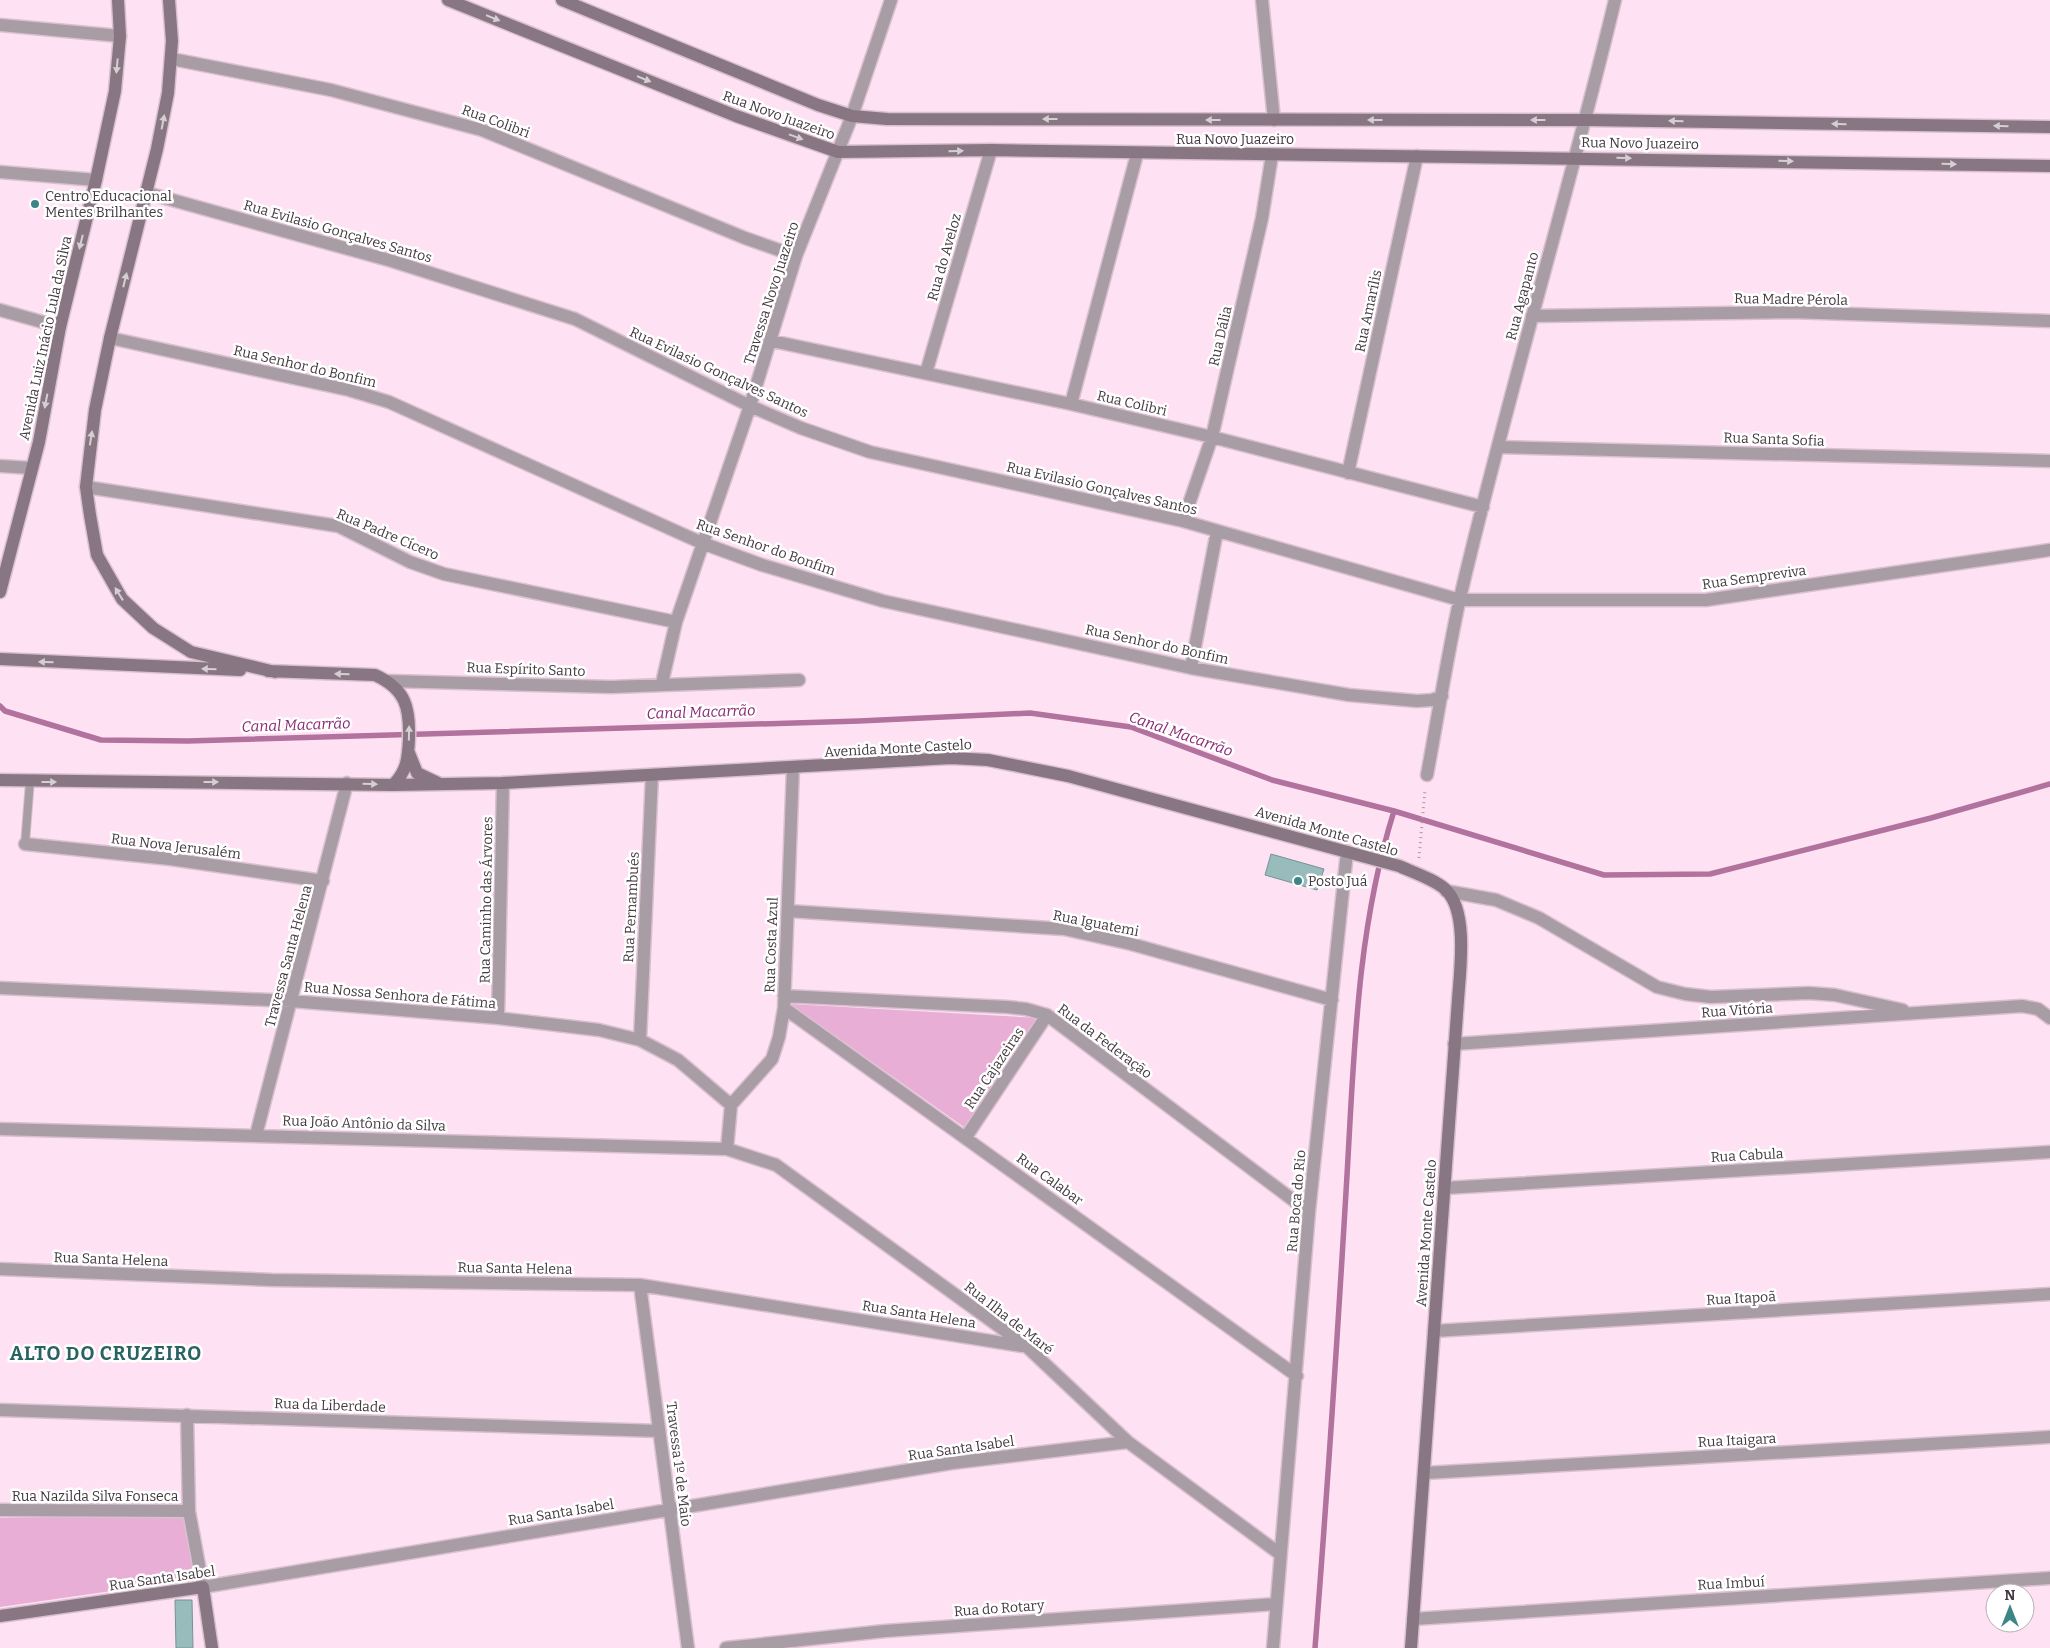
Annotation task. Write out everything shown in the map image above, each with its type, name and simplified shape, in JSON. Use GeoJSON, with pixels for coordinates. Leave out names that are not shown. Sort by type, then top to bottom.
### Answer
{"type":"FeatureCollection","features":[{"type":"Feature","properties":{"kind":"street","name":"Avenida Luiz Inácio Lula da Silva"},"geometry":{"type":"LineString","coordinates":[[0,592],[39,442],[60,328],[96,180],[114,91],[120,36],[118,0]]}},
{"type":"Feature","properties":{"kind":"street"},"geometry":{"type":"LineString","coordinates":[[169,0],[172,59],[168,93],[146,193],[110,338],[95,410],[86,486],[97,555],[122,599],[153,628],[191,652],[275,672]]}},
{"type":"Feature","properties":{"kind":"street","name":"Rua Novo Juazeiro"},"geometry":{"type":"LineString","coordinates":[[448,0],[736,116],[838,152],[991,150],[1137,154],[1575,157],[2050,166]]}},
{"type":"Feature","properties":{"kind":"street","name":"Rua Novo Juazeiro"},"geometry":{"type":"LineString","coordinates":[[562,0],[818,105],[852,116],[887,119],[1587,120],[2050,127]]}},
{"type":"Feature","properties":{"kind":"street","name":"Travessa Novo Juazeiro"},"geometry":{"type":"LineString","coordinates":[[662,683],[676,622],[772,341],[796,256],[852,116],[892,0]]}},
{"type":"Feature","properties":{"kind":"street"},"geometry":{"type":"LineString","coordinates":[[1262,0],[1274,120]]}},
{"type":"Feature","properties":{"kind":"street","name":"Rua Agapanto"},"geometry":{"type":"LineString","coordinates":[[1427,775],[1460,600],[1532,316],[1575,157],[1587,120],[1616,0]]}},
{"type":"Feature","properties":{"kind":"street"},"geometry":{"type":"LineString","coordinates":[[0,25],[120,36]]}},
{"type":"Feature","properties":{"kind":"street","name":"Rua Colibri"},"geometry":{"type":"LineString","coordinates":[[172,59],[332,90],[482,130],[745,238],[796,256]]}},
{"type":"Feature","properties":{"kind":"street","name":"Rua do Aveloz"},"geometry":{"type":"LineString","coordinates":[[926,373],[991,150]]}},
{"type":"Feature","properties":{"kind":"street"},"geometry":{"type":"LineString","coordinates":[[1071,404],[1137,154]]}},
{"type":"Feature","properties":{"kind":"street","name":"Rua Dália"},"geometry":{"type":"LineString","coordinates":[[1184,521],[1212,437],[1262,218],[1272,155]]}},
{"type":"Feature","properties":{"kind":"street","name":"Rua Amarílis"},"geometry":{"type":"LineString","coordinates":[[1348,473],[1417,156]]}},
{"type":"Feature","properties":{"kind":"street"},"geometry":{"type":"LineString","coordinates":[[0,172],[96,180]]}},
{"type":"Feature","properties":{"kind":"street","name":"Rua Evilasio Gonçalves Santos"},"geometry":{"type":"LineString","coordinates":[[146,193],[392,260],[575,319],[750,406],[801,428],[870,452],[1184,521],[1460,600]]}},
{"type":"Feature","properties":{"kind":"street"},"geometry":{"type":"LineString","coordinates":[[0,310],[60,328]]}},
{"type":"Feature","properties":{"kind":"street","name":"Rua Madre Pérola"},"geometry":{"type":"LineString","coordinates":[[1532,316],[1792,312],[2050,321]]}},
{"type":"Feature","properties":{"kind":"street","name":"Rua Senhor do Bonfim"},"geometry":{"type":"LineString","coordinates":[[110,338],[349,390],[389,402],[702,543],[762,564],[884,601],[1191,668],[1349,695],[1426,701],[1442,696]]}},
{"type":"Feature","properties":{"kind":"street","name":"Rua Colibri"},"geometry":{"type":"LineString","coordinates":[[772,341],[1071,404],[1212,437],[1483,507]]}},
{"type":"Feature","properties":{"kind":"street","name":"Rua Santa Sofia"},"geometry":{"type":"LineString","coordinates":[[1498,447],[2050,461]]}},
{"type":"Feature","properties":{"kind":"street"},"geometry":{"type":"LineString","coordinates":[[0,466],[32,468]]}},
{"type":"Feature","properties":{"kind":"street","name":"Rua Padre Cícero"},"geometry":{"type":"LineString","coordinates":[[86,486],[338,526],[410,562],[444,574],[676,622]]}},
{"type":"Feature","properties":{"kind":"street"},"geometry":{"type":"LineString","coordinates":[[1191,668],[1217,531]]}},
{"type":"Feature","properties":{"kind":"street","name":"Rua Sempreviva"},"geometry":{"type":"LineString","coordinates":[[1460,600],[1706,600],[2050,550]]}},
{"type":"Feature","properties":{"kind":"street"},"geometry":{"type":"LineString","coordinates":[[0,659],[375,675],[389,681],[402,697],[410,714],[409,753],[403,775],[393,785]]}},
{"type":"Feature","properties":{"kind":"street"},"geometry":{"type":"LineString","coordinates":[[662,683],[799,680]]}},
{"type":"Feature","properties":{"kind":"street","name":"Rua Espírito Santo"},"geometry":{"type":"LineString","coordinates":[[389,681],[611,687],[662,683]]}},
{"type":"Feature","properties":{"kind":"street","name":"Avenida Monte Castelo"},"geometry":{"type":"LineString","coordinates":[[409,753],[417,773],[440,784]]}},
{"type":"Feature","properties":{"kind":"street","name":"Avenida Monte Castelo"},"geometry":{"type":"LineString","coordinates":[[0,780],[393,785],[503,783],[951,758],[988,760],[1068,776],[1394,865],[1418,874],[1446,891],[1459,918],[1460,958],[1425,1473],[1411,1648]]}},
{"type":"Feature","properties":{"kind":"street","name":"Rua Costa Azul"},"geometry":{"type":"LineString","coordinates":[[731,1105],[772,1059],[779,1037],[784,1002],[793,768]]}},
{"type":"Feature","properties":{"kind":"street","name":"Rua Pernambués"},"geometry":{"type":"LineString","coordinates":[[640,1040],[652,775]]}},
{"type":"Feature","properties":{"kind":"street","name":"Travessa Santa Helena"},"geometry":{"type":"LineString","coordinates":[[256,1135],[323,880],[346,783]]}},
{"type":"Feature","properties":{"kind":"street","name":"Rua Caminho das Árvores"},"geometry":{"type":"LineString","coordinates":[[498,1018],[503,783]]}},
{"type":"Feature","properties":{"kind":"street","name":"Rua Nova Jerusalém"},"geometry":{"type":"LineString","coordinates":[[25,844],[170,859],[323,880]]}},
{"type":"Feature","properties":{"kind":"street","name":"Rua Boca do Rio"},"geometry":{"type":"LineString","coordinates":[[1273,1648],[1275,1604],[1297,1376],[1309,1212],[1347,852]]}},
{"type":"Feature","properties":{"kind":"street"},"geometry":{"type":"LineString","coordinates":[[1446,891],[1496,900],[1539,918],[1657,987],[1711,997],[1808,993],[1834,995],[1916,1013]]}},
{"type":"Feature","properties":{"kind":"street","name":"Rua Iguatemi"},"geometry":{"type":"LineString","coordinates":[[788,911],[1064,929],[1131,944],[1332,1000]]}},
{"type":"Feature","properties":{"kind":"street","name":"Rua Nossa Senhora de Fátima"},"geometry":{"type":"LineString","coordinates":[[0,988],[291,1001],[498,1018],[600,1030],[640,1040],[678,1060],[731,1105]]}},
{"type":"Feature","properties":{"kind":"street","name":"Rua da Federação"},"geometry":{"type":"LineString","coordinates":[[784,1002],[1007,1007],[1026,1009],[1047,1015],[1309,1212]]}},
{"type":"Feature","properties":{"kind":"street","name":"Rua Calabar"},"geometry":{"type":"LineString","coordinates":[[784,1002],[1297,1376]]}},
{"type":"Feature","properties":{"kind":"street","name":"Rua Vitória"},"geometry":{"type":"LineString","coordinates":[[1454,1044],[2022,1006],[2038,1009],[2050,1018]]}},
{"type":"Feature","properties":{"kind":"street","name":"Rua Cajazeiras"},"geometry":{"type":"LineString","coordinates":[[966,1136],[1047,1015]]}},
{"type":"Feature","properties":{"kind":"street"},"geometry":{"type":"LineString","coordinates":[[727,1148],[731,1105]]}},
{"type":"Feature","properties":{"kind":"street","name":"Rua João Antônio da Silva"},"geometry":{"type":"LineString","coordinates":[[0,1129],[727,1148]]}},
{"type":"Feature","properties":{"kind":"street","name":"Rua Ilha de Maré"},"geometry":{"type":"LineString","coordinates":[[727,1148],[776,1165],[1026,1346],[1128,1442],[1280,1554]]}},
{"type":"Feature","properties":{"kind":"street","name":"Rua Cabula"},"geometry":{"type":"LineString","coordinates":[[1445,1188],[2050,1152]]}},
{"type":"Feature","properties":{"kind":"street","name":"Rua Santa Helena"},"geometry":{"type":"LineString","coordinates":[[0,1269],[272,1280],[640,1285],[1026,1346]]}},
{"type":"Feature","properties":{"kind":"street","name":"Travessa 1º de Maio"},"geometry":{"type":"LineString","coordinates":[[640,1285],[688,1648]]}},
{"type":"Feature","properties":{"kind":"street","name":"Rua Itapoã"},"geometry":{"type":"LineString","coordinates":[[1434,1331],[2050,1294]]}},
{"type":"Feature","properties":{"kind":"street","name":"Rua da Liberdade"},"geometry":{"type":"LineString","coordinates":[[0,1410],[659,1431]]}},
{"type":"Feature","properties":{"kind":"street"},"geometry":{"type":"LineString","coordinates":[[187,1415],[190,1511],[212,1648]]}},
{"type":"Feature","properties":{"kind":"street","name":"Rua Itaigara"},"geometry":{"type":"LineString","coordinates":[[1425,1473],[2050,1438]]}},
{"type":"Feature","properties":{"kind":"street","name":"Rua Santa Isabel"},"geometry":{"type":"LineString","coordinates":[[0,1616],[203,1587],[952,1463],[1128,1442]]}},
{"type":"Feature","properties":{"kind":"street","name":"Rua Nazilda Silva Fonseca"},"geometry":{"type":"LineString","coordinates":[[0,1510],[190,1511]]}},
{"type":"Feature","properties":{"kind":"street","name":"Rua Imbuí"},"geometry":{"type":"LineString","coordinates":[[1413,1619],[2050,1578]]}},
{"type":"Feature","properties":{"kind":"street","name":"Rua do Rotary"},"geometry":{"type":"LineString","coordinates":[[726,1648],[885,1631],[1275,1604]]}},
{"type":"Feature","properties":{"kind":"lane"},"geometry":{"type":"LineString","coordinates":[[25,844],[30,781]]}},
{"type":"Feature","properties":{"kind":"path"},"geometry":{"type":"LineString","coordinates":[[1418,874],[1424,795]]}},
{"type":"Feature","properties":{"kind":"shaded area"},"geometry":{"type":"Polygon","coordinates":[[[790,1004],[1039,1018],[964,1127],[790,1004]]]}},
{"type":"Feature","properties":{"kind":"shaded area"},"geometry":{"type":"Polygon","coordinates":[[[185,1514],[195,1579],[0,1607],[0,1518],[185,1514]]]}},
{"type":"Feature","properties":{"kind":"building"},"geometry":{"type":"Polygon","coordinates":[[[1271,854],[1324,869],[1317,890],[1265,875],[1271,854]]]}},
{"type":"Feature","properties":{"kind":"building"},"geometry":{"type":"Polygon","coordinates":[[[175,1600],[192,1600],[193,1648],[176,1648],[175,1600]]]}},
{"type":"Feature","properties":{"kind":"waterway","name":"Canal Macarrão"},"geometry":{"type":"LineString","coordinates":[[0,706],[5,711],[101,740],[188,741],[859,721],[1030,713],[1131,727],[1272,780],[1394,811],[1604,875],[1710,874],[1931,818],[2050,784]]}},
{"type":"Feature","properties":{"kind":"waterway"},"geometry":{"type":"LineString","coordinates":[[1315,1648],[1332,1420],[1358,1000],[1371,905],[1394,811]]}},
{"type":"Feature","properties":{"kind":"place","name":"Centro Educacional Mentes Brilhantes"},"geometry":{"type":"Point","coordinates":[35,204]}},
{"type":"Feature","properties":{"kind":"place","name":"Posto Juá"},"geometry":{"type":"Point","coordinates":[1298,881]}},
{"type":"Feature","properties":{"kind":"district","name":"ALTO DO CRUZEIRO"},"geometry":{"type":"Point","coordinates":[106,1353]}}]}
